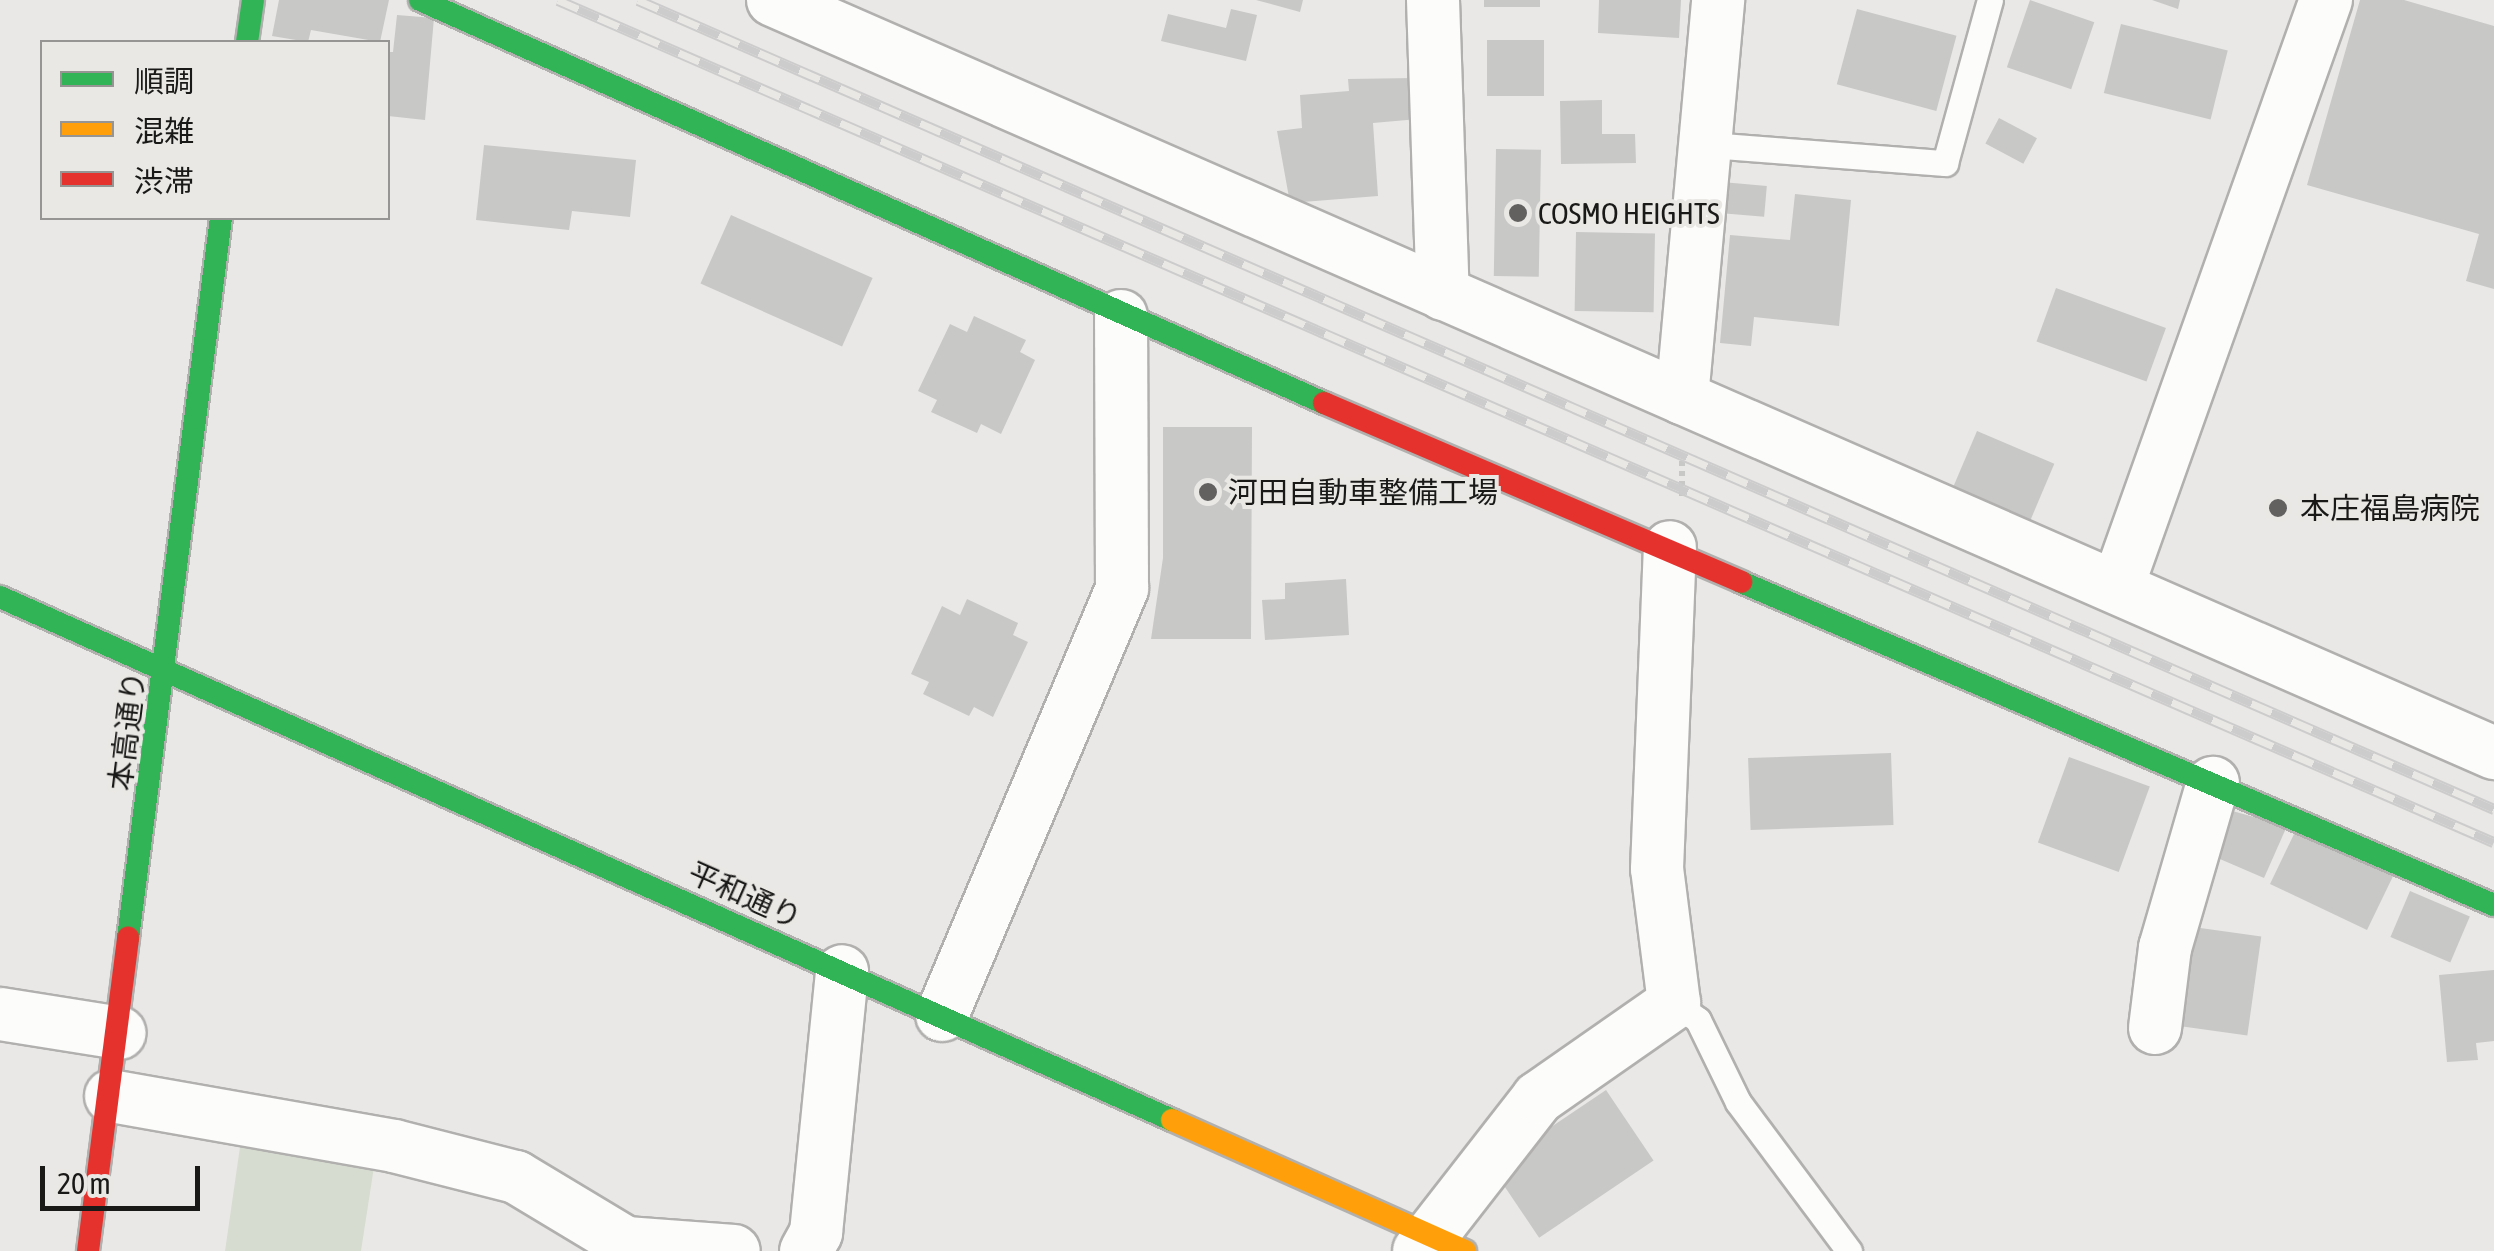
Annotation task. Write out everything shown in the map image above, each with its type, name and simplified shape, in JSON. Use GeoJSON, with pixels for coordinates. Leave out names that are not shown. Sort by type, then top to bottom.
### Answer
{"type":"FeatureCollection","features":[{"type":"Feature","properties":{"kind":"street"},"geometry":{"type":"LineString","coordinates":[[247,40],[253,0]]}},
{"type":"Feature","properties":{"kind":"street"},"geometry":{"type":"LineString","coordinates":[[420,0],[1121,316],[1676,550],[2494,906]]}},
{"type":"Feature","properties":{"kind":"street"},"geometry":{"type":"LineString","coordinates":[[773,0],[2118,585],[2494,753]]}},
{"type":"Feature","properties":{"kind":"street"},"geometry":{"type":"LineString","coordinates":[[1433,0],[1443,294]]}},
{"type":"Feature","properties":{"kind":"street"},"geometry":{"type":"LineString","coordinates":[[1682,398],[1709,145],[1718,0]]}},
{"type":"Feature","properties":{"kind":"street"},"geometry":{"type":"LineString","coordinates":[[2118,585],[2326,0]]}},
{"type":"Feature","properties":{"kind":"street","name":"本高通り"},"geometry":{"type":"LineString","coordinates":[[88,1251],[120,1033],[221,220]]}},
{"type":"Feature","properties":{"kind":"street"},"geometry":{"type":"LineString","coordinates":[[942,1016],[1122,588],[1121,316]]}},
{"type":"Feature","properties":{"kind":"street"},"geometry":{"type":"LineString","coordinates":[[1437,1246],[1538,1098],[1674,1003],[1657,869],[1676,550]]}},
{"type":"Feature","properties":{"kind":"street","name":"平和通り"},"geometry":{"type":"LineString","coordinates":[[0,597],[942,1016],[1437,1246]]}},
{"type":"Feature","properties":{"kind":"street"},"geometry":{"type":"LineString","coordinates":[[2155,1028],[2165,948],[2213,783]]}},
{"type":"Feature","properties":{"kind":"street"},"geometry":{"type":"LineString","coordinates":[[806,1251],[816,1233],[842,971]]}},
{"type":"Feature","properties":{"kind":"street"},"geometry":{"type":"LineString","coordinates":[[0,1014],[120,1033]]}},
{"type":"Feature","properties":{"kind":"street"},"geometry":{"type":"LineString","coordinates":[[111,1096],[394,1146],[516,1177],[626,1243],[734,1251]]}},
{"type":"Feature","properties":{"kind":"lane"},"geometry":{"type":"LineString","coordinates":[[1709,145],[1945,163],[1990,0]]}},
{"type":"Feature","properties":{"kind":"lane"},"geometry":{"type":"LineString","coordinates":[[1674,1003],[1698,1020],[1738,1102],[1848,1251]]}},
{"type":"Feature","properties":{"kind":"path"},"geometry":{"type":"LineString","coordinates":[[1676,550],[1682,398]]}},
{"type":"Feature","properties":{"kind":"shaded area"},"geometry":{"type":"Polygon","coordinates":[[[242,1133],[376,1154],[361,1251],[225,1251],[242,1133]]]}},
{"type":"Feature","properties":{"kind":"building"},"geometry":{"type":"Polygon","coordinates":[[[279,0],[389,0],[380,40],[311,30],[308,40],[272,36],[279,0]]]}},
{"type":"Feature","properties":{"kind":"building"},"geometry":{"type":"Polygon","coordinates":[[[1256,0],[1303,0],[1300,12],[1256,0]]]}},
{"type":"Feature","properties":{"kind":"building"},"geometry":{"type":"Polygon","coordinates":[[[1484,0],[1540,0],[1540,7],[1484,7],[1484,0]]]}},
{"type":"Feature","properties":{"kind":"building"},"geometry":{"type":"Polygon","coordinates":[[[1599,0],[1681,0],[1679,38],[1598,33],[1599,0]]]}},
{"type":"Feature","properties":{"kind":"building"},"geometry":{"type":"Polygon","coordinates":[[[2030,0],[2094,22],[2071,89],[2007,67],[2030,0]]]}},
{"type":"Feature","properties":{"kind":"building"},"geometry":{"type":"Polygon","coordinates":[[[2152,0],[2180,0],[2178,9],[2152,0]]]}},
{"type":"Feature","properties":{"kind":"building"},"geometry":{"type":"Polygon","coordinates":[[[2360,0],[2404,0],[2494,26],[2494,289],[2466,281],[2479,234],[2307,185],[2360,0]]]}},
{"type":"Feature","properties":{"kind":"building"},"geometry":{"type":"Polygon","coordinates":[[[1231,9],[1257,15],[1246,61],[1161,41],[1168,14],[1226,28],[1231,9]]]}},
{"type":"Feature","properties":{"kind":"building"},"geometry":{"type":"Polygon","coordinates":[[[1857,9],[1956,36],[1936,111],[1837,84],[1857,9]]]}},
{"type":"Feature","properties":{"kind":"building"},"geometry":{"type":"Polygon","coordinates":[[[397,15],[434,18],[425,120],[390,116],[397,15]]]}},
{"type":"Feature","properties":{"kind":"building"},"geometry":{"type":"Polygon","coordinates":[[[2121,24],[2228,51],[2211,120],[2104,93],[2121,24]]]}},
{"type":"Feature","properties":{"kind":"building"},"geometry":{"type":"Polygon","coordinates":[[[1487,40],[1544,40],[1544,96],[1487,96],[1487,40]]]}},
{"type":"Feature","properties":{"kind":"building"},"geometry":{"type":"Polygon","coordinates":[[[1414,78],[1418,119],[1373,123],[1378,196],[1290,203],[1277,131],[1302,128],[1300,95],[1349,91],[1348,79],[1414,78]]]}},
{"type":"Feature","properties":{"kind":"building"},"geometry":{"type":"Polygon","coordinates":[[[1602,100],[1602,134],[1635,134],[1636,163],[1561,164],[1560,101],[1602,100]]]}},
{"type":"Feature","properties":{"kind":"building"},"geometry":{"type":"Polygon","coordinates":[[[1999,118],[2037,138],[2023,164],[1985,144],[1999,118]]]}},
{"type":"Feature","properties":{"kind":"building"},"geometry":{"type":"Polygon","coordinates":[[[484,145],[636,160],[630,217],[572,211],[569,230],[476,220],[484,145]]]}},
{"type":"Feature","properties":{"kind":"building","name":"COSMO HEIGHTS"},"geometry":{"type":"Polygon","coordinates":[[[1496,149],[1541,150],[1539,277],[1494,276],[1496,149]]]}},
{"type":"Feature","properties":{"kind":"building"},"geometry":{"type":"Polygon","coordinates":[[[1722,182],[1767,186],[1764,217],[1719,213],[1722,182]]]}},
{"type":"Feature","properties":{"kind":"building"},"geometry":{"type":"Polygon","coordinates":[[[1795,194],[1851,200],[1839,326],[1754,317],[1751,346],[1720,343],[1730,235],[1790,240],[1795,194]]]}},
{"type":"Feature","properties":{"kind":"building"},"geometry":{"type":"Polygon","coordinates":[[[731,215],[873,278],[842,347],[700,284],[731,215]]]}},
{"type":"Feature","properties":{"kind":"building"},"geometry":{"type":"Polygon","coordinates":[[[1576,232],[1655,233],[1654,312],[1575,311],[1576,232]]]}},
{"type":"Feature","properties":{"kind":"building"},"geometry":{"type":"Polygon","coordinates":[[[2056,288],[2166,328],[2146,382],[2037,342],[2056,288]]]}},
{"type":"Feature","properties":{"kind":"building"},"geometry":{"type":"Polygon","coordinates":[[[974,316],[1026,340],[1020,352],[1035,360],[1001,434],[981,424],[977,433],[931,412],[937,400],[918,391],[950,324],[967,332],[974,316]]]}},
{"type":"Feature","properties":{"kind":"building","name":"河田自動車整備工場"},"geometry":{"type":"Polygon","coordinates":[[[1163,427],[1252,427],[1251,639],[1151,639],[1163,558],[1163,427]]]}},
{"type":"Feature","properties":{"kind":"building"},"geometry":{"type":"Polygon","coordinates":[[[1977,431],[2054,464],[2029,524],[1952,491],[1977,431]]]}},
{"type":"Feature","properties":{"kind":"building"},"geometry":{"type":"Polygon","coordinates":[[[1346,579],[1349,635],[1265,640],[1262,600],[1285,599],[1285,583],[1346,579]]]}},
{"type":"Feature","properties":{"kind":"building"},"geometry":{"type":"Polygon","coordinates":[[[967,599],[1018,623],[1013,635],[1028,642],[993,717],[974,707],[969,716],[923,694],[929,682],[911,674],[942,606],[960,615],[967,599]]]}},
{"type":"Feature","properties":{"kind":"building"},"geometry":{"type":"Polygon","coordinates":[[[1891,753],[1894,825],[1751,830],[1748,758],[1891,753]]]}},
{"type":"Feature","properties":{"kind":"building"},"geometry":{"type":"Polygon","coordinates":[[[2069,757],[2150,786],[2119,872],[2038,843],[2069,757]]]}},
{"type":"Feature","properties":{"kind":"building"},"geometry":{"type":"Polygon","coordinates":[[[2225,809],[2287,826],[2264,878],[2206,853],[2225,809]]]}},
{"type":"Feature","properties":{"kind":"building"},"geometry":{"type":"Polygon","coordinates":[[[2295,832],[2397,868],[2367,930],[2270,884],[2295,832]]]}},
{"type":"Feature","properties":{"kind":"building"},"geometry":{"type":"Polygon","coordinates":[[[2410,891],[2470,916],[2450,962],[2390,937],[2410,891]]]}},
{"type":"Feature","properties":{"kind":"building"},"geometry":{"type":"Polygon","coordinates":[[[2186,926],[2261,937],[2247,1036],[2172,1025],[2186,926]]]}},
{"type":"Feature","properties":{"kind":"building"},"geometry":{"type":"Polygon","coordinates":[[[2494,970],[2494,1041],[2476,1043],[2478,1060],[2447,1062],[2439,975],[2494,970]]]}},
{"type":"Feature","properties":{"kind":"building"},"geometry":{"type":"Polygon","coordinates":[[[1606,1090],[1654,1160],[1539,1238],[1492,1167],[1606,1090]]]}},
{"type":"Feature","properties":{"kind":"railway"},"geometry":{"type":"LineString","coordinates":[[558,0],[2494,842]]}},
{"type":"Feature","properties":{"kind":"railway"},"geometry":{"type":"LineString","coordinates":[[638,0],[2494,809]]}},
{"type":"Feature","properties":{"kind":"traffic: fast"},"geometry":{"type":"LineString","coordinates":[[247,40],[253,0]]}},
{"type":"Feature","properties":{"kind":"traffic: fast"},"geometry":{"type":"LineString","coordinates":[[420,0],[1324,403]]}},
{"type":"Feature","properties":{"kind":"traffic: fast"},"geometry":{"type":"LineString","coordinates":[[128,938],[221,220]]}},
{"type":"Feature","properties":{"kind":"traffic: fast"},"geometry":{"type":"LineString","coordinates":[[1741,582],[2494,905]]}},
{"type":"Feature","properties":{"kind":"traffic: fast"},"geometry":{"type":"LineString","coordinates":[[0,597],[1172,1120]]}},
{"type":"Feature","properties":{"kind":"traffic: slow"},"geometry":{"type":"LineString","coordinates":[[1172,1120],[1465,1251]]}},
{"type":"Feature","properties":{"kind":"traffic: jam"},"geometry":{"type":"LineString","coordinates":[[1324,403],[1741,582]]}},
{"type":"Feature","properties":{"kind":"traffic: jam"},"geometry":{"type":"LineString","coordinates":[[88,1251],[128,938]]}},
{"type":"Feature","properties":{"kind":"place","name":"COSMO HEIGHTS"},"geometry":{"type":"Point","coordinates":[1518,213]}},
{"type":"Feature","properties":{"kind":"place","name":"河田自動車整備工場"},"geometry":{"type":"Point","coordinates":[1208,492]}},
{"type":"Feature","properties":{"kind":"place","name":"本庄福島病院"},"geometry":{"type":"Point","coordinates":[2278,508]}}]}
